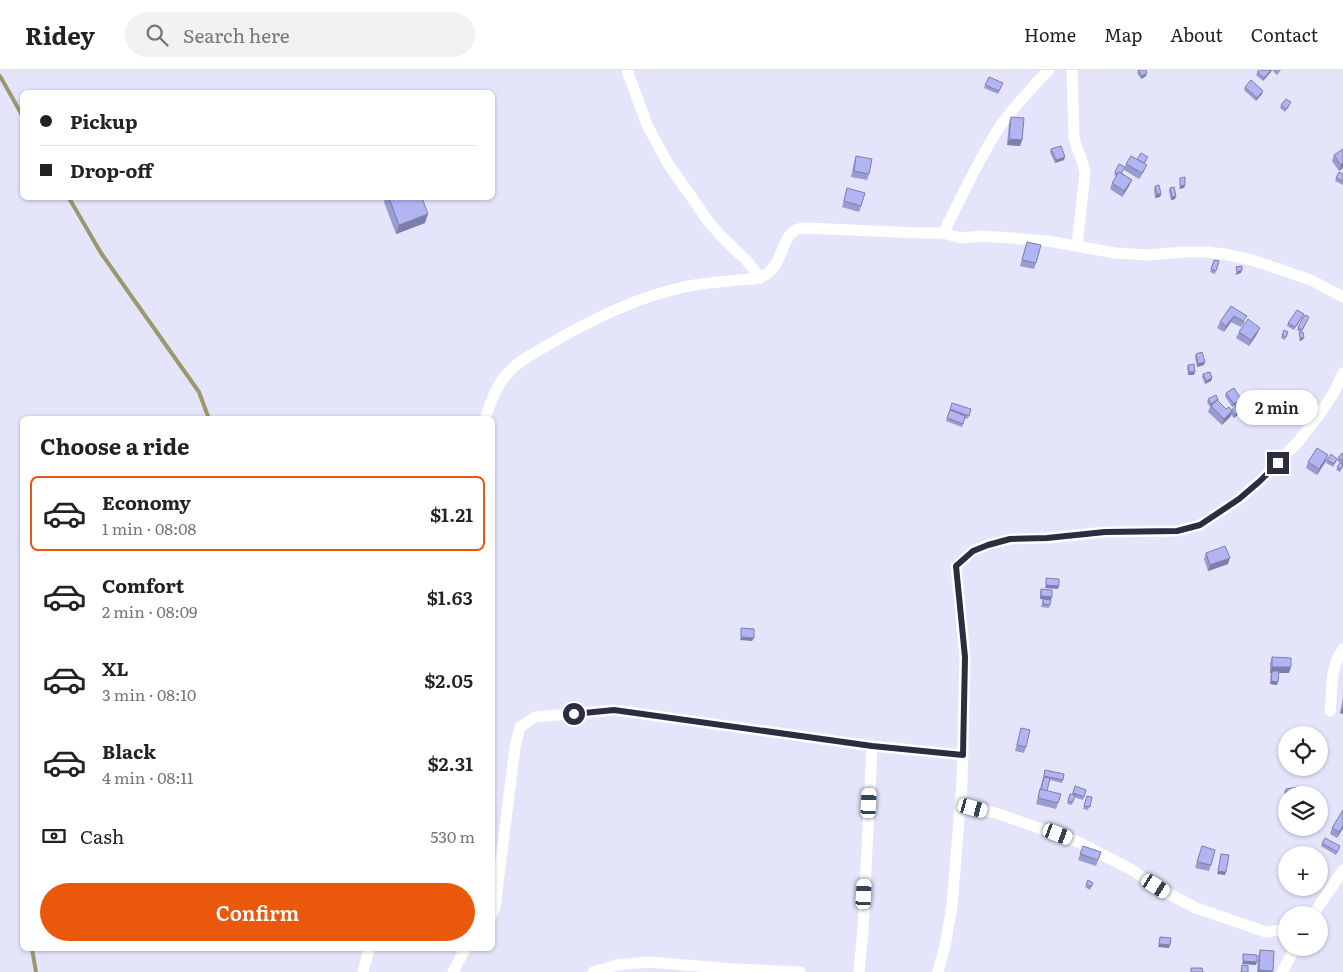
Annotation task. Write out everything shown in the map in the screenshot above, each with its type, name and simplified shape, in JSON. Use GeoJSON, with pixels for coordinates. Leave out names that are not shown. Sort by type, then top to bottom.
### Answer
{"type":"FeatureCollection","features":[{"type":"Feature","properties":{"kind":"street"},"geometry":{"type":"LineString","coordinates":[[627,70],[647,125],[667,162],[708,221],[747,261],[760,278]]}},
{"type":"Feature","properties":{"kind":"street"},"geometry":{"type":"LineString","coordinates":[[943,233],[980,161],[1002,125],[1049,70]]}},
{"type":"Feature","properties":{"kind":"street"},"geometry":{"type":"LineString","coordinates":[[1072,70],[1074,138],[1085,173],[1077,246]]}},
{"type":"Feature","properties":{"kind":"street"},"geometry":{"type":"LineString","coordinates":[[486,416],[502,379],[520,362],[607,313],[660,293],[705,284],[760,278],[770,271],[778,261],[790,234],[797,229],[943,233],[961,238],[981,236],[1012,238],[1048,241],[1115,253],[1148,255],[1183,252],[1224,254],[1252,260],[1311,280],[1343,297]]}},
{"type":"Feature","properties":{"kind":"street"},"geometry":{"type":"LineString","coordinates":[[938,972],[951,915],[957,858],[963,755],[965,657],[956,566],[973,551],[1010,539],[1047,538],[1105,532],[1177,531],[1200,525],[1239,499],[1260,481],[1297,443],[1333,394],[1343,373]]}},
{"type":"Feature","properties":{"kind":"street"},"geometry":{"type":"LineString","coordinates":[[1330,711],[1331,679],[1338,655],[1343,649]]}},
{"type":"Feature","properties":{"kind":"street"},"geometry":{"type":"LineString","coordinates":[[495,908],[515,747],[520,727],[535,717],[614,710],[872,746],[963,755]]}},
{"type":"Feature","properties":{"kind":"street"},"geometry":{"type":"LineString","coordinates":[[859,972],[872,746]]}},
{"type":"Feature","properties":{"kind":"street"},"geometry":{"type":"LineString","coordinates":[[960,804],[999,814],[1078,842],[1124,866],[1169,894],[1196,908],[1266,932],[1278,930]]}},
{"type":"Feature","properties":{"kind":"street"},"geometry":{"type":"LineString","coordinates":[[1319,906],[1343,870]]}},
{"type":"Feature","properties":{"kind":"street"},"geometry":{"type":"LineString","coordinates":[[363,972],[368,951]]}},
{"type":"Feature","properties":{"kind":"street"},"geometry":{"type":"LineString","coordinates":[[453,972],[464,951]]}},
{"type":"Feature","properties":{"kind":"street"},"geometry":{"type":"LineString","coordinates":[[1282,972],[1291,956]]}},
{"type":"Feature","properties":{"kind":"street"},"geometry":{"type":"LineString","coordinates":[[593,972],[617,965],[648,962],[800,972]]}},
{"type":"Feature","properties":{"kind":"building"},"geometry":{"type":"Polygon","coordinates":[[[1138,70],[1146,70],[1147,73],[1142,76],[1138,70]]]}},
{"type":"Feature","properties":{"kind":"building"},"geometry":{"type":"Polygon","coordinates":[[[1259,70],[1271,70],[1264,78],[1257,72],[1259,70]]]}},
{"type":"Feature","properties":{"kind":"building"},"geometry":{"type":"Polygon","coordinates":[[[989,77],[1003,83],[999,91],[985,85],[989,77]]]}},
{"type":"Feature","properties":{"kind":"building"},"geometry":{"type":"Polygon","coordinates":[[[1251,80],[1263,91],[1257,98],[1245,87],[1251,80]]]}},
{"type":"Feature","properties":{"kind":"building"},"geometry":{"type":"Polygon","coordinates":[[[1286,99],[1291,102],[1286,109],[1281,105],[1286,99]]]}},
{"type":"Feature","properties":{"kind":"building"},"geometry":{"type":"Polygon","coordinates":[[[1011,117],[1024,118],[1022,140],[1009,139],[1011,117]]]}},
{"type":"Feature","properties":{"kind":"building"},"geometry":{"type":"Polygon","coordinates":[[[1061,146],[1065,157],[1056,160],[1051,149],[1061,146]]]}},
{"type":"Feature","properties":{"kind":"building"},"geometry":{"type":"Polygon","coordinates":[[[1343,149],[1343,163],[1341,165],[1334,155],[1343,149]]]}},
{"type":"Feature","properties":{"kind":"building"},"geometry":{"type":"Polygon","coordinates":[[[1141,153],[1148,157],[1144,163],[1137,159],[1141,153]]]}},
{"type":"Feature","properties":{"kind":"building"},"geometry":{"type":"Polygon","coordinates":[[[856,156],[872,159],[869,174],[854,171],[856,156]]]}},
{"type":"Feature","properties":{"kind":"building"},"geometry":{"type":"Polygon","coordinates":[[[1131,156],[1147,165],[1142,173],[1126,164],[1131,156]]]}},
{"type":"Feature","properties":{"kind":"building"},"geometry":{"type":"Polygon","coordinates":[[[1119,164],[1125,167],[1118,174],[1115,172],[1119,164]]]}},
{"type":"Feature","properties":{"kind":"building"},"geometry":{"type":"Polygon","coordinates":[[[1119,172],[1132,180],[1124,191],[1112,183],[1119,172]]]}},
{"type":"Feature","properties":{"kind":"building"},"geometry":{"type":"Polygon","coordinates":[[[1339,172],[1343,174],[1343,181],[1336,178],[1339,172]]]}},
{"type":"Feature","properties":{"kind":"building"},"geometry":{"type":"Polygon","coordinates":[[[1185,177],[1185,185],[1180,186],[1180,178],[1185,177]]]}},
{"type":"Feature","properties":{"kind":"building"},"geometry":{"type":"Polygon","coordinates":[[[1159,185],[1161,194],[1157,194],[1155,186],[1159,185]]]}},
{"type":"Feature","properties":{"kind":"building"},"geometry":{"type":"Polygon","coordinates":[[[1174,187],[1176,196],[1172,197],[1170,188],[1174,187]]]}},
{"type":"Feature","properties":{"kind":"building"},"geometry":{"type":"Polygon","coordinates":[[[847,188],[865,193],[861,206],[844,201],[847,188]]]}},
{"type":"Feature","properties":{"kind":"building"},"geometry":{"type":"Polygon","coordinates":[[[390,200],[423,200],[428,214],[399,225],[390,200]]]}},
{"type":"Feature","properties":{"kind":"building"},"geometry":{"type":"Polygon","coordinates":[[[1027,242],[1041,245],[1036,263],[1022,260],[1027,242]]]}},
{"type":"Feature","properties":{"kind":"building"},"geometry":{"type":"Polygon","coordinates":[[[1214,260],[1219,261],[1216,271],[1211,269],[1214,260]]]}},
{"type":"Feature","properties":{"kind":"building"},"geometry":{"type":"Polygon","coordinates":[[[1242,266],[1242,270],[1237,272],[1236,267],[1242,266]]]}},
{"type":"Feature","properties":{"kind":"building"},"geometry":{"type":"Polygon","coordinates":[[[1231,306],[1247,316],[1243,321],[1234,316],[1226,326],[1220,322],[1231,306]]]}},
{"type":"Feature","properties":{"kind":"building"},"geometry":{"type":"Polygon","coordinates":[[[1297,310],[1304,314],[1295,327],[1288,323],[1297,310]]]}},
{"type":"Feature","properties":{"kind":"building"},"geometry":{"type":"Polygon","coordinates":[[[1305,315],[1309,317],[1302,330],[1298,327],[1305,315]]]}},
{"type":"Feature","properties":{"kind":"building"},"geometry":{"type":"Polygon","coordinates":[[[1248,319],[1260,328],[1251,340],[1239,332],[1248,319]]]}},
{"type":"Feature","properties":{"kind":"building"},"geometry":{"type":"Polygon","coordinates":[[[1284,330],[1288,332],[1286,337],[1282,335],[1284,330]]]}},
{"type":"Feature","properties":{"kind":"building"},"geometry":{"type":"Polygon","coordinates":[[[1303,332],[1304,337],[1300,338],[1299,333],[1303,332]]]}},
{"type":"Feature","properties":{"kind":"building"},"geometry":{"type":"Polygon","coordinates":[[[1202,352],[1205,362],[1198,364],[1196,354],[1202,352]]]}},
{"type":"Feature","properties":{"kind":"building"},"geometry":{"type":"Polygon","coordinates":[[[1194,364],[1195,372],[1189,372],[1188,365],[1194,364]]]}},
{"type":"Feature","properties":{"kind":"building"},"geometry":{"type":"Polygon","coordinates":[[[1210,372],[1212,378],[1206,381],[1203,374],[1210,372]]]}},
{"type":"Feature","properties":{"kind":"building"},"geometry":{"type":"Polygon","coordinates":[[[1234,388],[1241,399],[1234,404],[1226,393],[1234,388]]]}},
{"type":"Feature","properties":{"kind":"building"},"geometry":{"type":"Polygon","coordinates":[[[1216,395],[1218,400],[1211,404],[1208,399],[1216,395]]]}},
{"type":"Feature","properties":{"kind":"building"},"geometry":{"type":"Polygon","coordinates":[[[1217,400],[1226,409],[1229,407],[1232,411],[1224,419],[1211,406],[1217,400]]]}},
{"type":"Feature","properties":{"kind":"building"},"geometry":{"type":"Polygon","coordinates":[[[952,403],[971,409],[969,416],[950,409],[952,403]]]}},
{"type":"Feature","properties":{"kind":"building"},"geometry":{"type":"Polygon","coordinates":[[[1238,403],[1243,408],[1235,415],[1232,410],[1238,403]]]}},
{"type":"Feature","properties":{"kind":"building"},"geometry":{"type":"Polygon","coordinates":[[[950,410],[965,416],[963,424],[947,418],[950,410]]]}},
{"type":"Feature","properties":{"kind":"building"},"geometry":{"type":"Polygon","coordinates":[[[1317,448],[1328,455],[1319,469],[1308,462],[1317,448]]]}},
{"type":"Feature","properties":{"kind":"building"},"geometry":{"type":"Polygon","coordinates":[[[1331,454],[1337,459],[1334,464],[1327,460],[1331,454]]]}},
{"type":"Feature","properties":{"kind":"building"},"geometry":{"type":"Polygon","coordinates":[[[1343,454],[1343,461],[1338,458],[1343,454]]]}},
{"type":"Feature","properties":{"kind":"building"},"geometry":{"type":"Polygon","coordinates":[[[1340,463],[1343,465],[1341,469],[1337,467],[1340,463]]]}},
{"type":"Feature","properties":{"kind":"building"},"geometry":{"type":"Polygon","coordinates":[[[1225,546],[1230,558],[1210,565],[1206,553],[1225,546]]]}},
{"type":"Feature","properties":{"kind":"building"},"geometry":{"type":"Polygon","coordinates":[[[1046,578],[1059,579],[1059,586],[1046,585],[1046,578]]]}},
{"type":"Feature","properties":{"kind":"building"},"geometry":{"type":"Polygon","coordinates":[[[1041,589],[1052,590],[1052,597],[1041,596],[1041,589]]]}},
{"type":"Feature","properties":{"kind":"building"},"geometry":{"type":"Polygon","coordinates":[[[1043,599],[1051,600],[1050,605],[1043,604],[1043,599]]]}},
{"type":"Feature","properties":{"kind":"building"},"geometry":{"type":"Polygon","coordinates":[[[741,628],[754,629],[754,638],[741,637],[741,628]]]}},
{"type":"Feature","properties":{"kind":"building"},"geometry":{"type":"Polygon","coordinates":[[[1272,657],[1291,658],[1291,667],[1272,667],[1272,657]]]}},
{"type":"Feature","properties":{"kind":"building"},"geometry":{"type":"Polygon","coordinates":[[[1272,671],[1279,671],[1278,682],[1271,681],[1272,671]]]}},
{"type":"Feature","properties":{"kind":"building"},"geometry":{"type":"Polygon","coordinates":[[[1021,728],[1030,730],[1026,747],[1017,745],[1021,728]]]}},
{"type":"Feature","properties":{"kind":"building"},"geometry":{"type":"Polygon","coordinates":[[[1045,770],[1064,774],[1063,780],[1044,776],[1045,770]]]}},
{"type":"Feature","properties":{"kind":"building"},"geometry":{"type":"Polygon","coordinates":[[[1044,777],[1050,778],[1047,791],[1041,790],[1044,777]]]}},
{"type":"Feature","properties":{"kind":"building"},"geometry":{"type":"Polygon","coordinates":[[[1075,786],[1086,790],[1084,797],[1073,793],[1075,786]]]}},
{"type":"Feature","properties":{"kind":"building"},"geometry":{"type":"Polygon","coordinates":[[[1040,789],[1061,794],[1058,803],[1038,798],[1040,789]]]}},
{"type":"Feature","properties":{"kind":"building"},"geometry":{"type":"Polygon","coordinates":[[[1070,794],[1075,795],[1073,802],[1068,801],[1070,794]]]}},
{"type":"Feature","properties":{"kind":"building"},"geometry":{"type":"Polygon","coordinates":[[[1087,796],[1092,797],[1090,807],[1084,806],[1087,796]]]}},
{"type":"Feature","properties":{"kind":"building"},"geometry":{"type":"Polygon","coordinates":[[[1343,810],[1343,826],[1339,832],[1332,828],[1343,810]]]}},
{"type":"Feature","properties":{"kind":"building"},"geometry":{"type":"Polygon","coordinates":[[[1325,838],[1340,846],[1337,852],[1322,843],[1325,838]]]}},
{"type":"Feature","properties":{"kind":"building"},"geometry":{"type":"Polygon","coordinates":[[[1083,846],[1101,852],[1098,860],[1080,854],[1083,846]]]}},
{"type":"Feature","properties":{"kind":"building"},"geometry":{"type":"Polygon","coordinates":[[[1202,846],[1215,850],[1211,865],[1197,862],[1202,846]]]}},
{"type":"Feature","properties":{"kind":"building"},"geometry":{"type":"Polygon","coordinates":[[[1221,854],[1229,855],[1226,872],[1218,871],[1221,854]]]}},
{"type":"Feature","properties":{"kind":"building"},"geometry":{"type":"Polygon","coordinates":[[[1088,880],[1093,883],[1091,887],[1086,884],[1088,880]]]}},
{"type":"Feature","properties":{"kind":"building"},"geometry":{"type":"Polygon","coordinates":[[[1160,937],[1171,938],[1170,945],[1159,944],[1160,937]]]}},
{"type":"Feature","properties":{"kind":"building"},"geometry":{"type":"Polygon","coordinates":[[[1260,950],[1274,951],[1273,971],[1259,970],[1260,950]]]}},
{"type":"Feature","properties":{"kind":"building"},"geometry":{"type":"Polygon","coordinates":[[[1243,954],[1257,955],[1257,962],[1243,961],[1243,954]]]}},
{"type":"Feature","properties":{"kind":"building"},"geometry":{"type":"Polygon","coordinates":[[[1242,965],[1248,966],[1248,972],[1241,972],[1242,965]]]}},
{"type":"Feature","properties":{"kind":"building"},"geometry":{"type":"Polygon","coordinates":[[[1191,968],[1202,968],[1203,972],[1191,972],[1191,968]]]}},
{"type":"Feature","properties":{"kind":"waterway"},"geometry":{"type":"LineString","coordinates":[[0,76],[20,111]]}},
{"type":"Feature","properties":{"kind":"waterway"},"geometry":{"type":"LineString","coordinates":[[70,200],[101,253],[199,392],[208,416]]}},
{"type":"Feature","properties":{"kind":"waterway"},"geometry":{"type":"LineString","coordinates":[[32,951],[36,972]]}},
{"type":"Feature","properties":{"kind":"route"},"geometry":{"type":"LineString","coordinates":[[574,714],[614,710],[872,746],[963,755],[965,657],[956,566],[966,556],[988,545],[1010,539],[1047,538],[1105,532],[1177,531],[1200,525],[1239,499],[1278,463]]}}]}
